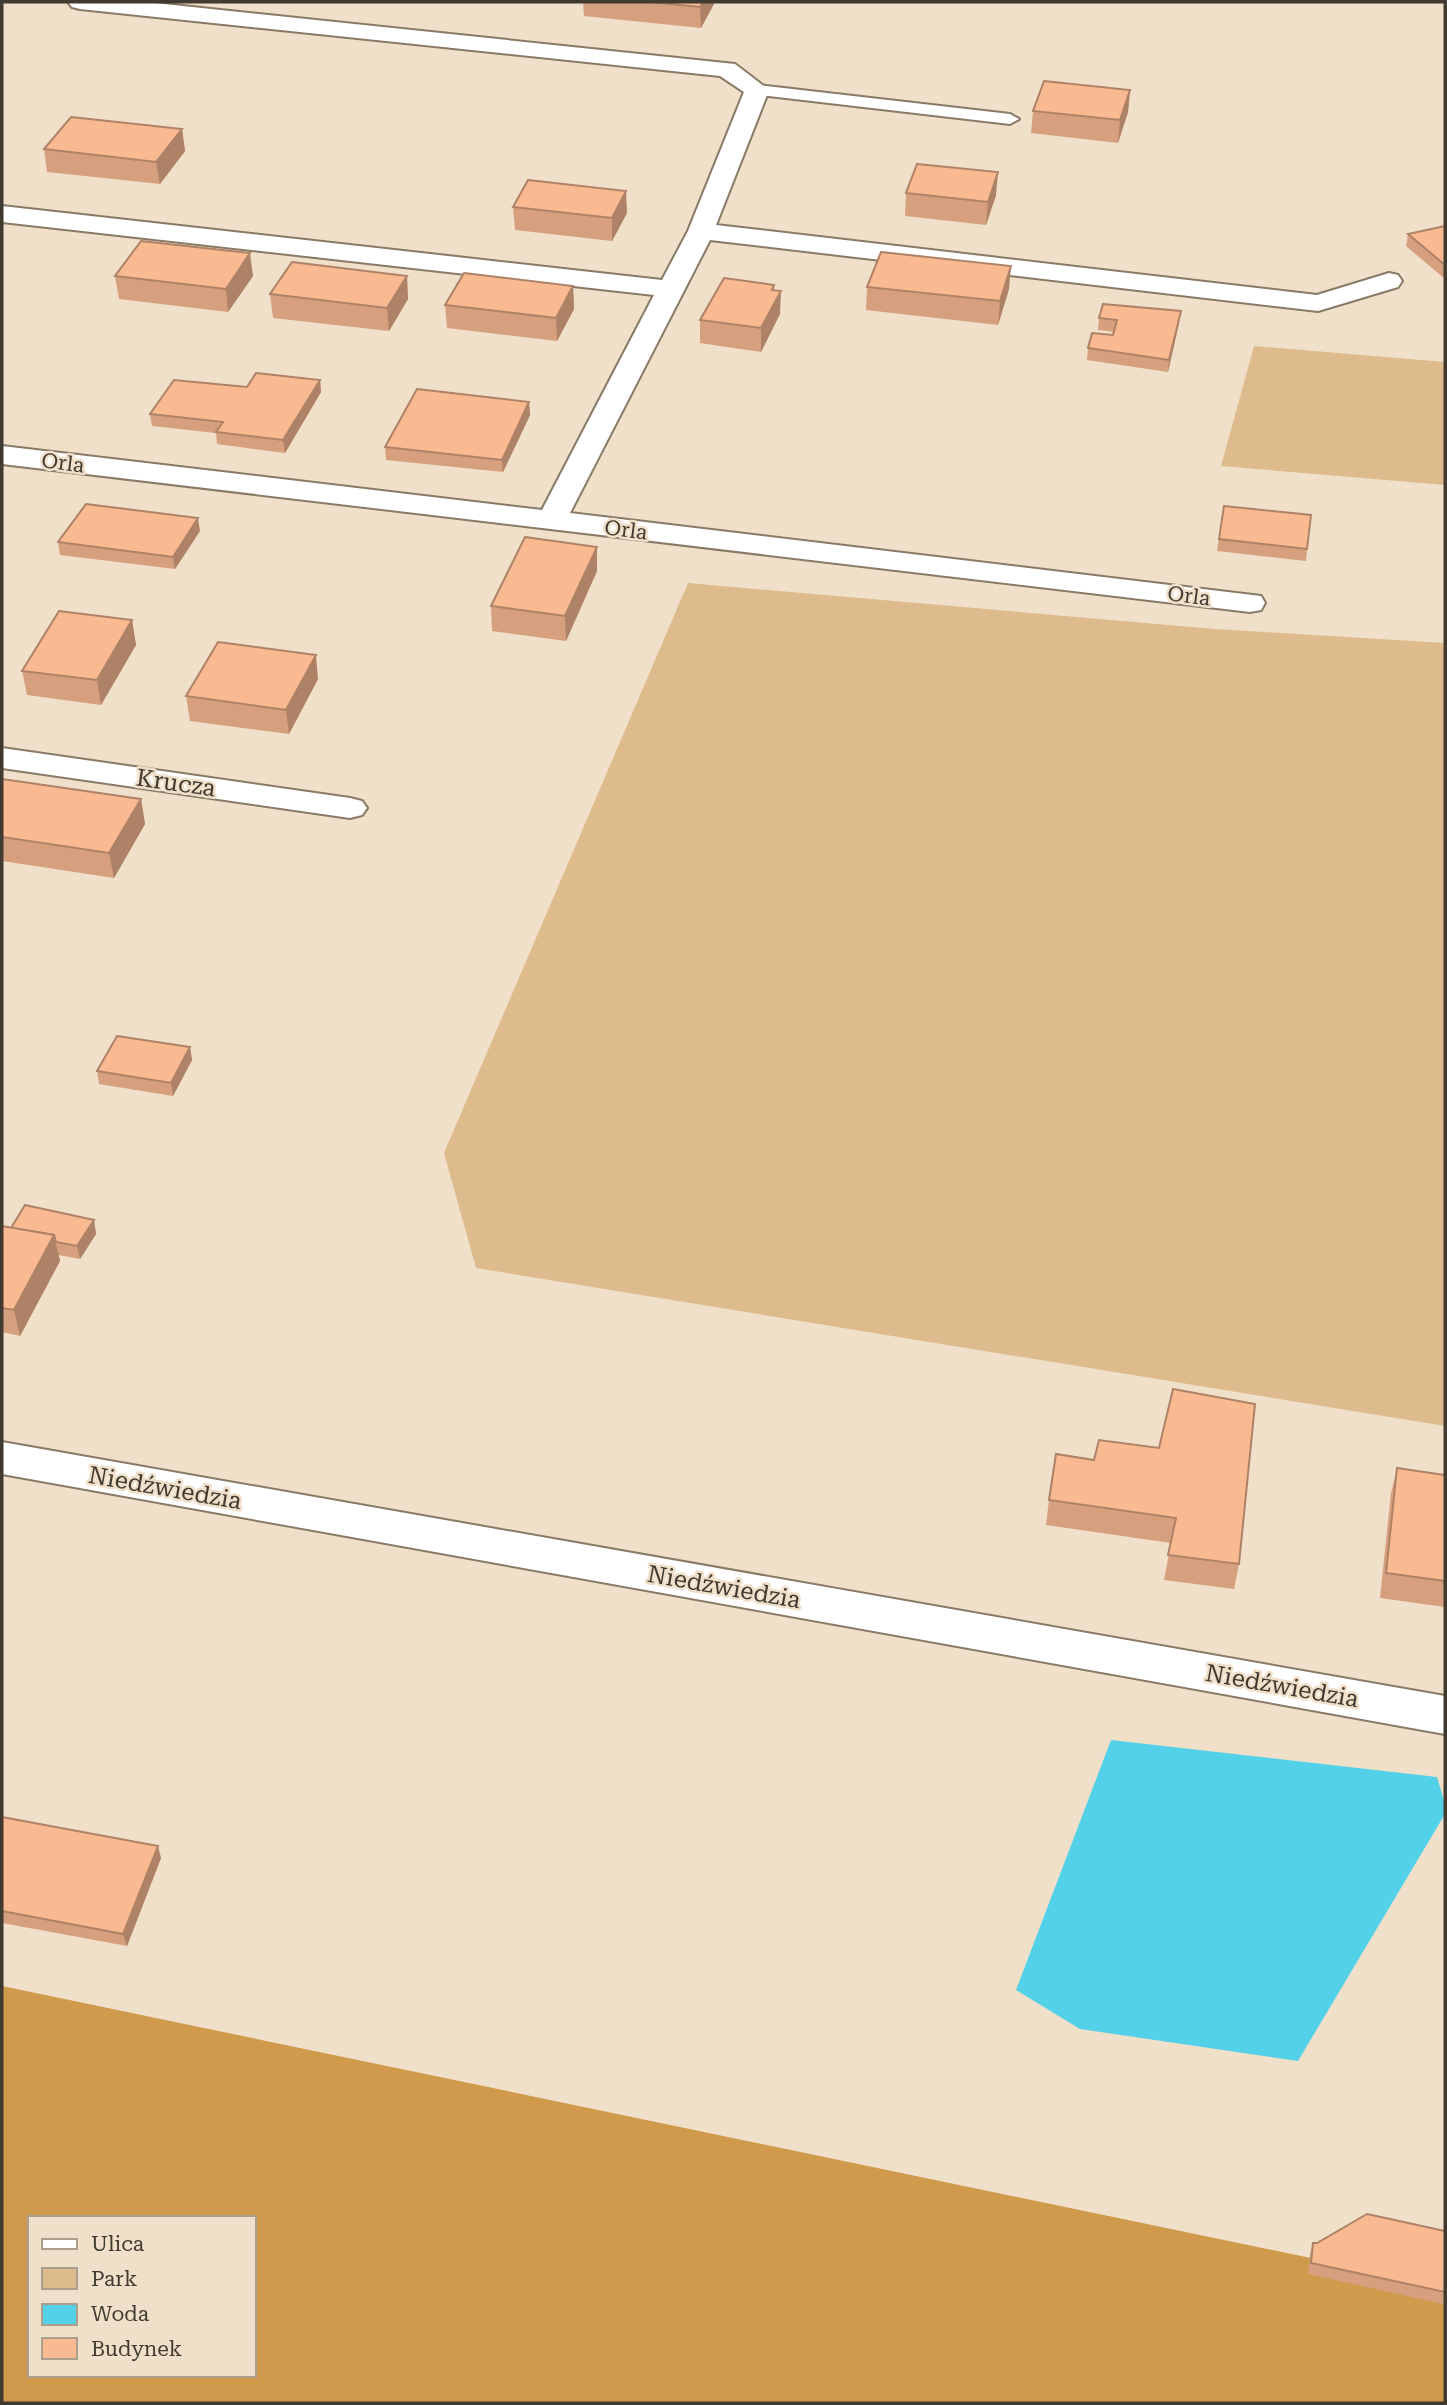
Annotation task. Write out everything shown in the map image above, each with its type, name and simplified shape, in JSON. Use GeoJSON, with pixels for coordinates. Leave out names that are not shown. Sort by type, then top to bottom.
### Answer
{"type":"FeatureCollection","features":[{"type":"Feature","properties":{"kind":"street"},"geometry":{"type":"LineString","coordinates":[[80,2],[726,69],[757,90],[701,231],[551,521]]}},
{"type":"Feature","properties":{"kind":"street"},"geometry":{"type":"LineString","coordinates":[[2,214],[669,289]]}},
{"type":"Feature","properties":{"kind":"street"},"geometry":{"type":"LineString","coordinates":[[701,231],[1318,303],[1389,281]]}},
{"type":"Feature","properties":{"kind":"street","name":"Orla"},"geometry":{"type":"LineString","coordinates":[[2,456],[1250,603]]}},
{"type":"Feature","properties":{"kind":"street","name":"Krucza"},"geometry":{"type":"LineString","coordinates":[[2,758],[350,808]]}},
{"type":"Feature","properties":{"kind":"street","name":"Niedźwiedzia"},"geometry":{"type":"LineString","coordinates":[[2,1458],[1445,1715]]}},
{"type":"Feature","properties":{"kind":"lane"},"geometry":{"type":"LineString","coordinates":[[757,90],[1010,119]]}},
{"type":"Feature","properties":{"kind":"green space"},"geometry":{"type":"Polygon","coordinates":[[[1254,346],[1445,362],[1445,485],[1221,466],[1254,346]]]}},
{"type":"Feature","properties":{"kind":"green space"},"geometry":{"type":"Polygon","coordinates":[[[688,583],[1215,629],[1445,643],[1445,1426],[476,1268],[444,1153],[688,583]]]}},
{"type":"Feature","properties":{"kind":"shaded area"},"geometry":{"type":"Polygon","coordinates":[[[2,1986],[1445,2286],[1445,2403],[2,2403],[2,1986]]]}},
{"type":"Feature","properties":{"kind":"water"},"geometry":{"type":"Polygon","coordinates":[[[1111,1740],[1437,1777],[1445,1804],[1445,1814],[1298,2061],[1080,2029],[1016,1990],[1111,1740]]]}},
{"type":"Feature","properties":{"kind":"building"},"geometry":{"type":"Polygon","coordinates":[[[651,2],[703,2],[700,7],[651,2]]]}},
{"type":"Feature","properties":{"kind":"building"},"geometry":{"type":"Polygon","coordinates":[[[1044,81],[1130,90],[1120,120],[1033,111],[1044,81]]]}},
{"type":"Feature","properties":{"kind":"building"},"geometry":{"type":"Polygon","coordinates":[[[71,117],[182,129],[156,162],[44,149],[71,117]]]}},
{"type":"Feature","properties":{"kind":"building"},"geometry":{"type":"Polygon","coordinates":[[[917,164],[998,172],[988,202],[906,193],[917,164]]]}},
{"type":"Feature","properties":{"kind":"building"},"geometry":{"type":"Polygon","coordinates":[[[528,180],[626,191],[612,218],[513,207],[528,180]]]}},
{"type":"Feature","properties":{"kind":"building"},"geometry":{"type":"Polygon","coordinates":[[[1445,226],[1445,265],[1408,234],[1445,226]]]}},
{"type":"Feature","properties":{"kind":"building"},"geometry":{"type":"Polygon","coordinates":[[[141,241],[250,253],[226,289],[115,276],[141,241]]]}},
{"type":"Feature","properties":{"kind":"building"},"geometry":{"type":"Polygon","coordinates":[[[881,252],[1011,266],[1000,301],[867,287],[881,252]]]}},
{"type":"Feature","properties":{"kind":"building"},"geometry":{"type":"Polygon","coordinates":[[[292,262],[407,276],[387,308],[270,294],[292,262]]]}},
{"type":"Feature","properties":{"kind":"building"},"geometry":{"type":"Polygon","coordinates":[[[464,273],[573,286],[556,318],[445,305],[464,273]]]}},
{"type":"Feature","properties":{"kind":"building"},"geometry":{"type":"Polygon","coordinates":[[[724,278],[774,285],[772,290],[781,291],[761,328],[700,320],[724,278]]]}},
{"type":"Feature","properties":{"kind":"building"},"geometry":{"type":"Polygon","coordinates":[[[1103,304],[1181,311],[1169,360],[1088,348],[1092,333],[1113,335],[1117,320],[1099,318],[1103,304]]]}},
{"type":"Feature","properties":{"kind":"building"},"geometry":{"type":"Polygon","coordinates":[[[256,373],[320,380],[283,440],[216,432],[223,422],[150,414],[174,380],[247,387],[256,373]]]}},
{"type":"Feature","properties":{"kind":"building"},"geometry":{"type":"Polygon","coordinates":[[[417,389],[529,402],[502,460],[385,447],[417,389]]]}},
{"type":"Feature","properties":{"kind":"building"},"geometry":{"type":"Polygon","coordinates":[[[86,504],[198,518],[173,557],[58,542],[86,504]]]}},
{"type":"Feature","properties":{"kind":"building"},"geometry":{"type":"Polygon","coordinates":[[[1224,506],[1311,515],[1307,549],[1219,539],[1224,506]]]}},
{"type":"Feature","properties":{"kind":"building"},"geometry":{"type":"Polygon","coordinates":[[[525,537],[597,547],[565,616],[491,606],[525,537]]]}},
{"type":"Feature","properties":{"kind":"building"},"geometry":{"type":"Polygon","coordinates":[[[59,611],[132,620],[97,680],[22,671],[59,611]]]}},
{"type":"Feature","properties":{"kind":"building"},"geometry":{"type":"Polygon","coordinates":[[[218,642],[316,655],[286,710],[186,696],[218,642]]]}},
{"type":"Feature","properties":{"kind":"building"},"geometry":{"type":"Polygon","coordinates":[[[2,779],[141,799],[109,853],[2,837],[2,779]]]}},
{"type":"Feature","properties":{"kind":"building"},"geometry":{"type":"Polygon","coordinates":[[[117,1036],[190,1047],[171,1083],[97,1071],[117,1036]]]}},
{"type":"Feature","properties":{"kind":"building"},"geometry":{"type":"Polygon","coordinates":[[[25,1205],[94,1220],[77,1246],[56,1242],[54,1235],[11,1228],[25,1205]]]}},
{"type":"Feature","properties":{"kind":"building"},"geometry":{"type":"Polygon","coordinates":[[[2,1226],[54,1235],[14,1310],[2,1308],[2,1226]]]}},
{"type":"Feature","properties":{"kind":"building"},"geometry":{"type":"Polygon","coordinates":[[[1173,1389],[1255,1404],[1239,1564],[1168,1555],[1176,1518],[1049,1500],[1056,1454],[1094,1460],[1099,1440],[1159,1448],[1173,1389]]]}},
{"type":"Feature","properties":{"kind":"building"},"geometry":{"type":"Polygon","coordinates":[[[1397,1468],[1445,1475],[1445,1581],[1386,1573],[1397,1468]]]}},
{"type":"Feature","properties":{"kind":"building"},"geometry":{"type":"Polygon","coordinates":[[[2,1817],[158,1846],[123,1934],[2,1911],[2,1817]]]}},
{"type":"Feature","properties":{"kind":"building"},"geometry":{"type":"Polygon","coordinates":[[[1367,2214],[1445,2231],[1445,2292],[1311,2263],[1313,2243],[1367,2214]]]}}]}
